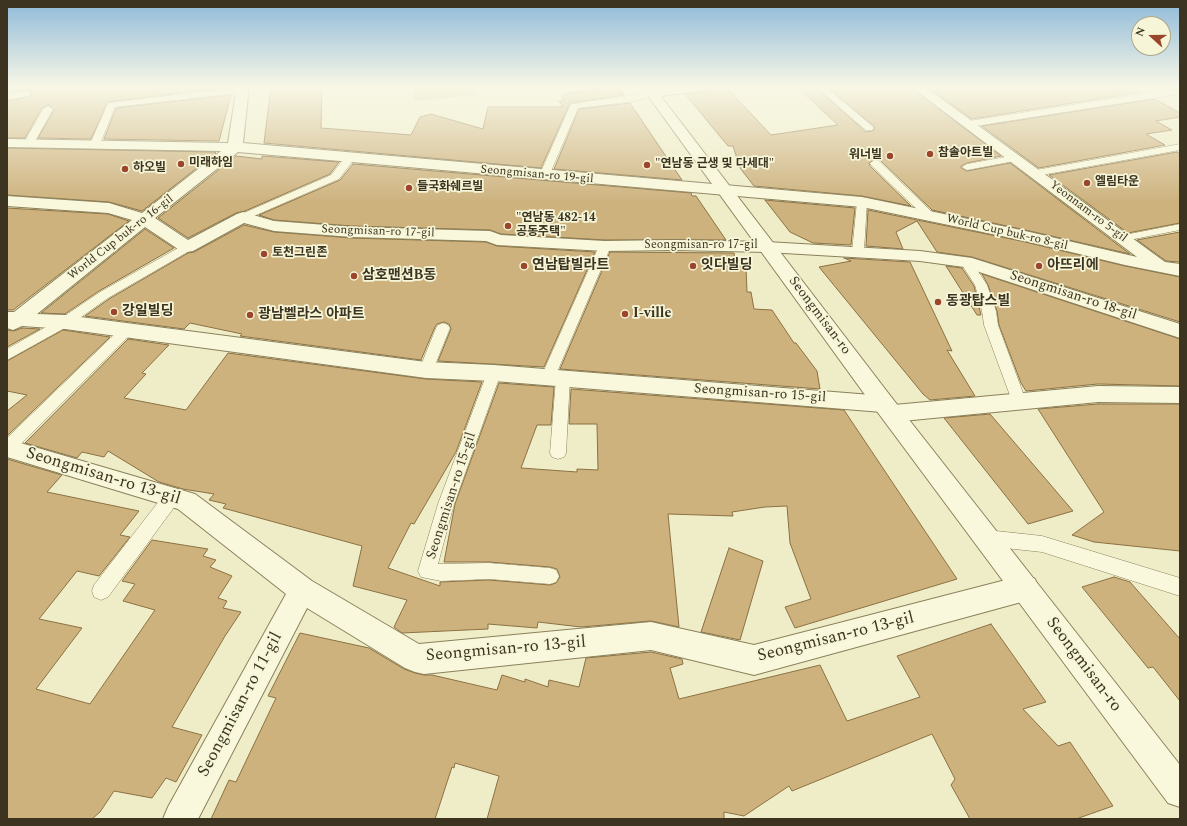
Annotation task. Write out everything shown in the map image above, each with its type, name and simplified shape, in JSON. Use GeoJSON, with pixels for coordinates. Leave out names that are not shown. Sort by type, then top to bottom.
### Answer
{"type":"FeatureCollection","features":[{"type":"Feature","properties":{"kind":"street"},"geometry":{"type":"LineString","coordinates":[[235,147],[238,125]]}},
{"type":"Feature","properties":{"kind":"street","name":"Seongmisan-ro"},"geometry":{"type":"LineString","coordinates":[[676,125],[888,409],[1180,791]]}},
{"type":"Feature","properties":{"kind":"street","name":"Yeonnam-ro 5-gil"},"geometry":{"type":"LineString","coordinates":[[970,125],[1161,266]]}},
{"type":"Feature","properties":{"kind":"street","name":"Seongmisan-ro 19-gil"},"geometry":{"type":"LineString","coordinates":[[7,143],[235,147],[544,176],[725,190]]}},
{"type":"Feature","properties":{"kind":"street","name":"World Cup buk-ro 16-gil"},"geometry":{"type":"LineString","coordinates":[[11,322],[145,219],[235,147]]}},
{"type":"Feature","properties":{"kind":"street","name":"World Cup buk-ro 8-gil"},"geometry":{"type":"LineString","coordinates":[[725,190],[862,202],[929,215],[1125,260],[1180,270]]}},
{"type":"Feature","properties":{"kind":"street"},"geometry":{"type":"LineString","coordinates":[[7,201],[109,208],[145,219],[187,247],[243,217]]}},
{"type":"Feature","properties":{"kind":"street","name":"Seongmisan-ro 17-gil"},"geometry":{"type":"LineString","coordinates":[[243,217],[258,223],[274,226],[352,232],[490,236],[497,240],[605,246],[674,245],[767,247]]}},
{"type":"Feature","properties":{"kind":"street","name":"Seongmisan-ro 18-gil"},"geometry":{"type":"LineString","coordinates":[[767,247],[920,256],[966,262],[1180,331]]}},
{"type":"Feature","properties":{"kind":"street","name":"Seongmisan-ro 15-gil"},"geometry":{"type":"LineString","coordinates":[[11,322],[65,322],[426,370],[494,373],[555,378],[888,409],[1019,401],[1098,394],[1180,395]]}},
{"type":"Feature","properties":{"kind":"street","name":"Seongmisan-ro 13-gil"},"geometry":{"type":"LineString","coordinates":[[7,448],[186,501],[302,590],[415,658],[424,659],[651,636],[754,660],[1025,588]]}},
{"type":"Feature","properties":{"kind":"street","name":"Seongmisan-ro 11-gil"},"geometry":{"type":"LineString","coordinates":[[180,819],[302,590]]}},
{"type":"Feature","properties":{"kind":"lane"},"geometry":{"type":"LineString","coordinates":[[29,143],[39,125]]}},
{"type":"Feature","properties":{"kind":"lane"},"geometry":{"type":"LineString","coordinates":[[95,144],[103,125]]}},
{"type":"Feature","properties":{"kind":"lane"},"geometry":{"type":"LineString","coordinates":[[544,176],[566,125]]}},
{"type":"Feature","properties":{"kind":"lane"},"geometry":{"type":"LineString","coordinates":[[865,125],[869,128]]}},
{"type":"Feature","properties":{"kind":"lane"},"geometry":{"type":"LineString","coordinates":[[1036,173],[1180,147]]}},
{"type":"Feature","properties":{"kind":"lane"},"geometry":{"type":"LineString","coordinates":[[243,217],[335,177],[350,158]]}},
{"type":"Feature","properties":{"kind":"lane"},"geometry":{"type":"LineString","coordinates":[[966,167],[1016,158]]}},
{"type":"Feature","properties":{"kind":"lane","name":"World Cup buk-ro 8-gil"},"geometry":{"type":"LineString","coordinates":[[875,163],[929,215]]}},
{"type":"Feature","properties":{"kind":"lane"},"geometry":{"type":"LineString","coordinates":[[858,252],[862,202]]}},
{"type":"Feature","properties":{"kind":"lane"},"geometry":{"type":"LineString","coordinates":[[1124,238],[1180,227]]}},
{"type":"Feature","properties":{"kind":"lane"},"geometry":{"type":"LineString","coordinates":[[558,453],[555,378],[605,246]]}},
{"type":"Feature","properties":{"kind":"lane"},"geometry":{"type":"LineString","coordinates":[[7,355],[65,322],[104,295],[187,247]]}},
{"type":"Feature","properties":{"kind":"lane"},"geometry":{"type":"LineString","coordinates":[[966,262],[981,285],[989,311],[991,325],[1019,401]]}},
{"type":"Feature","properties":{"kind":"lane"},"geometry":{"type":"LineString","coordinates":[[426,370],[443,328]]}},
{"type":"Feature","properties":{"kind":"lane"},"geometry":{"type":"LineString","coordinates":[[7,448],[127,330]]}},
{"type":"Feature","properties":{"kind":"lane","name":"Seongmisan-ro 15-gil"},"geometry":{"type":"LineString","coordinates":[[494,373],[446,504],[427,571],[441,573],[489,571],[550,576]]}},
{"type":"Feature","properties":{"kind":"lane"},"geometry":{"type":"LineString","coordinates":[[101,591],[172,497]]}},
{"type":"Feature","properties":{"kind":"lane"},"geometry":{"type":"LineString","coordinates":[[987,538],[1042,544],[1180,587]]}},
{"type":"Feature","properties":{"kind":"building"},"geometry":{"type":"Polygon","coordinates":[[[7,125],[33,125],[25,138],[7,138],[7,125]]]}},
{"type":"Feature","properties":{"kind":"building"},"geometry":{"type":"Polygon","coordinates":[[[46,125],[98,125],[91,139],[38,138],[46,125]]]}},
{"type":"Feature","properties":{"kind":"building"},"geometry":{"type":"Polygon","coordinates":[[[110,125],[223,125],[219,141],[104,139],[110,125]]]}},
{"type":"Feature","properties":{"kind":"building"},"geometry":{"type":"Polygon","coordinates":[[[266,125],[321,125],[321,128],[411,135],[416,125],[468,125],[483,129],[484,125],[560,125],[541,168],[264,143],[266,125]]]}},
{"type":"Feature","properties":{"kind":"building"},"geometry":{"type":"Polygon","coordinates":[[[573,125],[645,125],[682,180],[554,169],[573,125]]]}},
{"type":"Feature","properties":{"kind":"building"},"geometry":{"type":"Polygon","coordinates":[[[710,125],[761,125],[771,135],[838,125],[858,125],[866,132],[873,131],[875,127],[872,125],[960,125],[1001,156],[967,163],[961,166],[961,168],[967,171],[1010,163],[1130,254],[932,210],[880,160],[875,159],[869,163],[870,166],[911,206],[862,196],[754,186],[740,168],[733,146],[728,146],[710,125]]]}},
{"type":"Feature","properties":{"kind":"building"},"geometry":{"type":"Polygon","coordinates":[[[991,125],[1162,125],[1172,130],[1146,134],[1165,145],[1039,168],[982,126],[991,125]]]}},
{"type":"Feature","properties":{"kind":"building"},"geometry":{"type":"Polygon","coordinates":[[[7,148],[216,153],[142,211],[109,202],[7,195],[7,148]]]}},
{"type":"Feature","properties":{"kind":"building"},"geometry":{"type":"Polygon","coordinates":[[[1177,152],[1180,154],[1180,223],[1128,233],[1049,175],[1177,152]]]}},
{"type":"Feature","properties":{"kind":"building"},"geometry":{"type":"Polygon","coordinates":[[[236,156],[262,159],[262,156],[339,162],[330,174],[245,211],[236,213],[188,238],[158,218],[236,156]]]}},
{"type":"Feature","properties":{"kind":"building"},"geometry":{"type":"Polygon","coordinates":[[[353,164],[691,193],[692,196],[696,196],[726,240],[605,240],[501,234],[490,230],[352,226],[274,220],[259,215],[340,180],[353,164]]]}},
{"type":"Feature","properties":{"kind":"building"},"geometry":{"type":"Polygon","coordinates":[[[765,200],[855,208],[851,245],[813,243],[790,232],[765,200]]]}},
{"type":"Feature","properties":{"kind":"building"},"geometry":{"type":"Polygon","coordinates":[[[7,208],[108,214],[129,221],[13,310],[7,310],[7,208]]]}},
{"type":"Feature","properties":{"kind":"building"},"geometry":{"type":"Polygon","coordinates":[[[868,210],[1021,241],[1125,266],[1180,277],[1180,322],[972,257],[937,252],[917,221],[896,232],[903,249],[866,246],[868,210]]]}},
{"type":"Feature","properties":{"kind":"building"},"geometry":{"type":"Polygon","coordinates":[[[244,225],[274,232],[352,238],[486,242],[497,246],[595,252],[544,367],[438,361],[451,329],[449,324],[444,322],[437,324],[435,327],[421,360],[240,336],[242,334],[190,323],[184,329],[85,316],[109,299],[188,253],[194,252],[244,225]]]}},
{"type":"Feature","properties":{"kind":"building"},"geometry":{"type":"Polygon","coordinates":[[[145,229],[174,248],[99,291],[65,314],[41,313],[145,229]]]}},
{"type":"Feature","properties":{"kind":"building"},"geometry":{"type":"Polygon","coordinates":[[[1180,232],[1180,262],[1166,261],[1137,240],[1180,232]]]}},
{"type":"Feature","properties":{"kind":"building"},"geometry":{"type":"Polygon","coordinates":[[[610,252],[734,253],[735,259],[740,259],[740,267],[746,267],[747,292],[751,292],[754,309],[772,310],[794,343],[796,343],[817,371],[820,389],[560,369],[610,252]]]}},
{"type":"Feature","properties":{"kind":"building"},"geometry":{"type":"Polygon","coordinates":[[[844,258],[910,262],[952,351],[947,350],[975,396],[930,400],[923,394],[819,267],[851,261],[844,258]]]}},
{"type":"Feature","properties":{"kind":"building"},"geometry":{"type":"Polygon","coordinates":[[[946,266],[962,268],[974,286],[981,315],[977,315],[946,266]]]}},
{"type":"Feature","properties":{"kind":"building"},"geometry":{"type":"Polygon","coordinates":[[[982,274],[1180,339],[1180,386],[1098,384],[1026,391],[1021,383],[999,325],[997,311],[988,285],[982,274]]]}},
{"type":"Feature","properties":{"kind":"building"},"geometry":{"type":"Polygon","coordinates":[[[22,328],[40,329],[7,347],[7,330],[14,331],[22,328]]]}},
{"type":"Feature","properties":{"kind":"building"},"geometry":{"type":"Polygon","coordinates":[[[63,330],[110,337],[7,436],[7,411],[27,395],[7,391],[7,361],[63,330]]]}},
{"type":"Feature","properties":{"kind":"building"},"geometry":{"type":"Polygon","coordinates":[[[128,339],[169,345],[142,373],[146,374],[124,398],[186,410],[228,353],[426,379],[482,382],[456,452],[414,524],[411,523],[388,568],[440,586],[440,582],[489,580],[550,585],[556,583],[560,577],[557,569],[550,567],[489,562],[444,562],[455,504],[499,383],[554,387],[551,425],[537,425],[521,468],[577,472],[577,469],[598,470],[597,424],[569,424],[571,389],[844,410],[957,579],[795,628],[785,607],[811,599],[790,543],[787,506],[765,507],[732,512],[733,516],[668,514],[679,627],[651,621],[581,627],[538,622],[537,628],[488,624],[488,629],[402,633],[394,627],[407,600],[353,586],[362,546],[223,508],[226,504],[209,500],[214,494],[183,489],[159,482],[108,451],[104,457],[82,452],[77,458],[25,443],[128,339]]]}},
{"type":"Feature","properties":{"kind":"building"},"geometry":{"type":"Polygon","coordinates":[[[1098,404],[1180,404],[1180,551],[1094,542],[1072,535],[1104,512],[1038,409],[1098,404]]]}},
{"type":"Feature","properties":{"kind":"building"},"geometry":{"type":"Polygon","coordinates":[[[990,414],[1073,511],[1028,524],[944,418],[990,414]]]}},
{"type":"Feature","properties":{"kind":"building"},"geometry":{"type":"Polygon","coordinates":[[[7,459],[62,475],[47,492],[139,511],[120,535],[130,537],[99,576],[77,571],[39,619],[82,628],[36,689],[90,704],[155,610],[123,601],[135,584],[122,581],[152,540],[208,549],[203,556],[216,560],[210,567],[232,576],[218,598],[227,601],[223,608],[241,612],[225,636],[172,727],[202,735],[176,782],[166,778],[152,798],[114,791],[100,812],[92,819],[7,819],[7,459]]]}},
{"type":"Feature","properties":{"kind":"building"},"geometry":{"type":"Polygon","coordinates":[[[729,548],[763,561],[740,640],[701,632],[729,548]]]}},
{"type":"Feature","properties":{"kind":"building"},"geometry":{"type":"Polygon","coordinates":[[[1114,577],[1130,582],[1180,639],[1180,701],[1153,667],[1148,668],[1082,587],[1114,577]]]}},
{"type":"Feature","properties":{"kind":"building"},"geometry":{"type":"Polygon","coordinates":[[[991,624],[1046,702],[1023,709],[1058,746],[1070,742],[1113,806],[1076,819],[970,819],[951,785],[955,779],[932,734],[792,791],[789,786],[744,816],[724,812],[724,819],[487,819],[499,776],[455,763],[454,768],[452,767],[435,819],[211,819],[229,780],[236,782],[276,698],[268,696],[300,633],[369,648],[404,669],[415,673],[432,675],[497,690],[502,675],[525,682],[525,679],[548,687],[549,680],[579,687],[586,658],[651,652],[682,659],[683,664],[670,668],[679,699],[820,665],[847,721],[920,697],[897,656],[991,624]]]}},
{"type":"Feature","properties":{"kind":"place","name":"참솔아트빌"},"geometry":{"type":"Point","coordinates":[930,154]}},
{"type":"Feature","properties":{"kind":"place","name":"워너빌"},"geometry":{"type":"Point","coordinates":[890,156]}},
{"type":"Feature","properties":{"kind":"place","name":"미래하임"},"geometry":{"type":"Point","coordinates":[181,164]}},
{"type":"Feature","properties":{"kind":"place","name":"\"연남동 근생 및 다세대\""},"geometry":{"type":"Point","coordinates":[647,165]}},
{"type":"Feature","properties":{"kind":"place","name":"하오빌"},"geometry":{"type":"Point","coordinates":[125,169]}},
{"type":"Feature","properties":{"kind":"place","name":"엘림타운"},"geometry":{"type":"Point","coordinates":[1087,183]}},
{"type":"Feature","properties":{"kind":"place","name":"들국화쉐르빌"},"geometry":{"type":"Point","coordinates":[409,188]}},
{"type":"Feature","properties":{"kind":"place","name":"\"연남동 482-14 공동주택\""},"geometry":{"type":"Point","coordinates":[508,226]}},
{"type":"Feature","properties":{"kind":"place","name":"토천그린존"},"geometry":{"type":"Point","coordinates":[264,254]}},
{"type":"Feature","properties":{"kind":"place","name":"연남탑빌라트"},"geometry":{"type":"Point","coordinates":[524,266]}},
{"type":"Feature","properties":{"kind":"place","name":"잇다빌딩"},"geometry":{"type":"Point","coordinates":[693,266]}},
{"type":"Feature","properties":{"kind":"place","name":"아뜨리에"},"geometry":{"type":"Point","coordinates":[1039,266]}},
{"type":"Feature","properties":{"kind":"place","name":"삼호맨션B동"},"geometry":{"type":"Point","coordinates":[354,276]}},
{"type":"Feature","properties":{"kind":"place","name":"동광탑스빌"},"geometry":{"type":"Point","coordinates":[938,302]}},
{"type":"Feature","properties":{"kind":"place","name":"강일빌딩"},"geometry":{"type":"Point","coordinates":[114,312]}},
{"type":"Feature","properties":{"kind":"place","name":"I-ville"},"geometry":{"type":"Point","coordinates":[625,314]}},
{"type":"Feature","properties":{"kind":"place","name":"광남벨라스 아파트"},"geometry":{"type":"Point","coordinates":[250,315]}}]}
